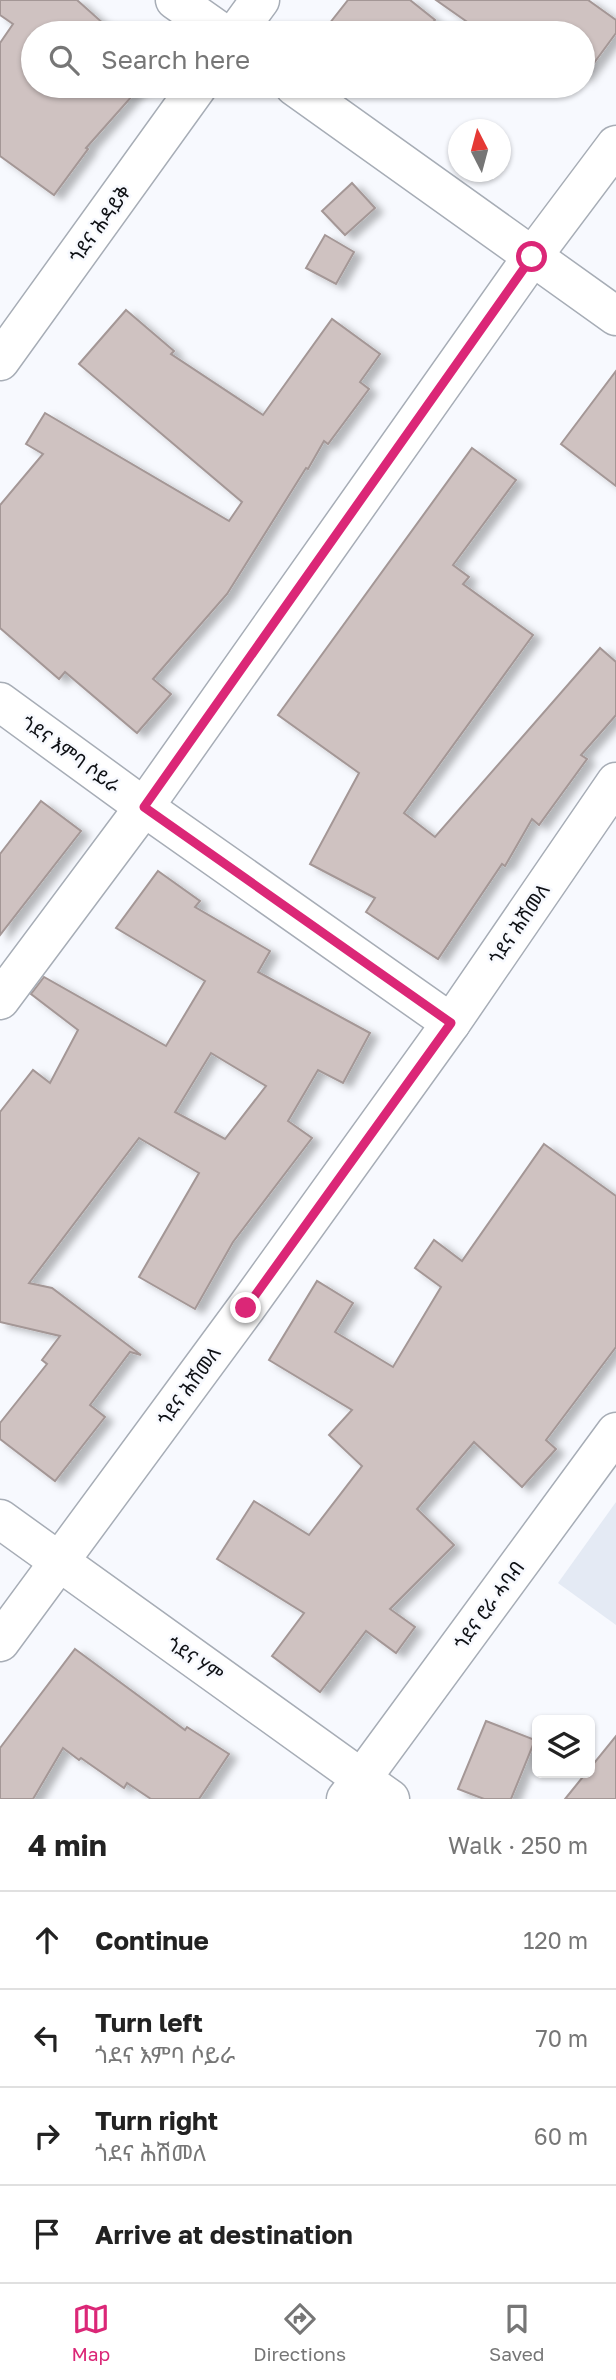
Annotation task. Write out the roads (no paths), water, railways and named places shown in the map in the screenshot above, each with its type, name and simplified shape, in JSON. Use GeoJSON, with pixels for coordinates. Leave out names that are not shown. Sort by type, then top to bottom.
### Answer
{"type":"FeatureCollection","features":[{"type":"Feature","properties":{"kind":"street"},"geometry":{"type":"LineString","coordinates":[[175,0],[205,21]]}},
{"type":"Feature","properties":{"kind":"street"},"geometry":{"type":"LineString","coordinates":[[245,21],[260,0]]}},
{"type":"Feature","properties":{"kind":"street","name":"ጎደና ሕዳይቅ"},"geometry":{"type":"LineString","coordinates":[[0,361],[189,98]]}},
{"type":"Feature","properties":{"kind":"street"},"geometry":{"type":"LineString","coordinates":[[311,98],[616,316]]}},
{"type":"Feature","properties":{"kind":"street"},"geometry":{"type":"LineString","coordinates":[[0,1000],[144,807],[532,257],[616,145]]}},
{"type":"Feature","properties":{"kind":"street","name":"ጎደና እምባ ሶይራ"},"geometry":{"type":"LineString","coordinates":[[0,702],[451,1023]]}},
{"type":"Feature","properties":{"kind":"street","name":"ጎደና ሕሽመለ"},"geometry":{"type":"LineString","coordinates":[[0,1642],[254,1297],[451,1023],[616,782]]}},
{"type":"Feature","properties":{"kind":"street","name":"ጎደና ሮራ ሓባብ"},"geometry":{"type":"LineString","coordinates":[[366,1792],[616,1432]]}},
{"type":"Feature","properties":{"kind":"street","name":"ጎደና ሃም"},"geometry":{"type":"LineString","coordinates":[[0,1519],[366,1792]]}}]}
